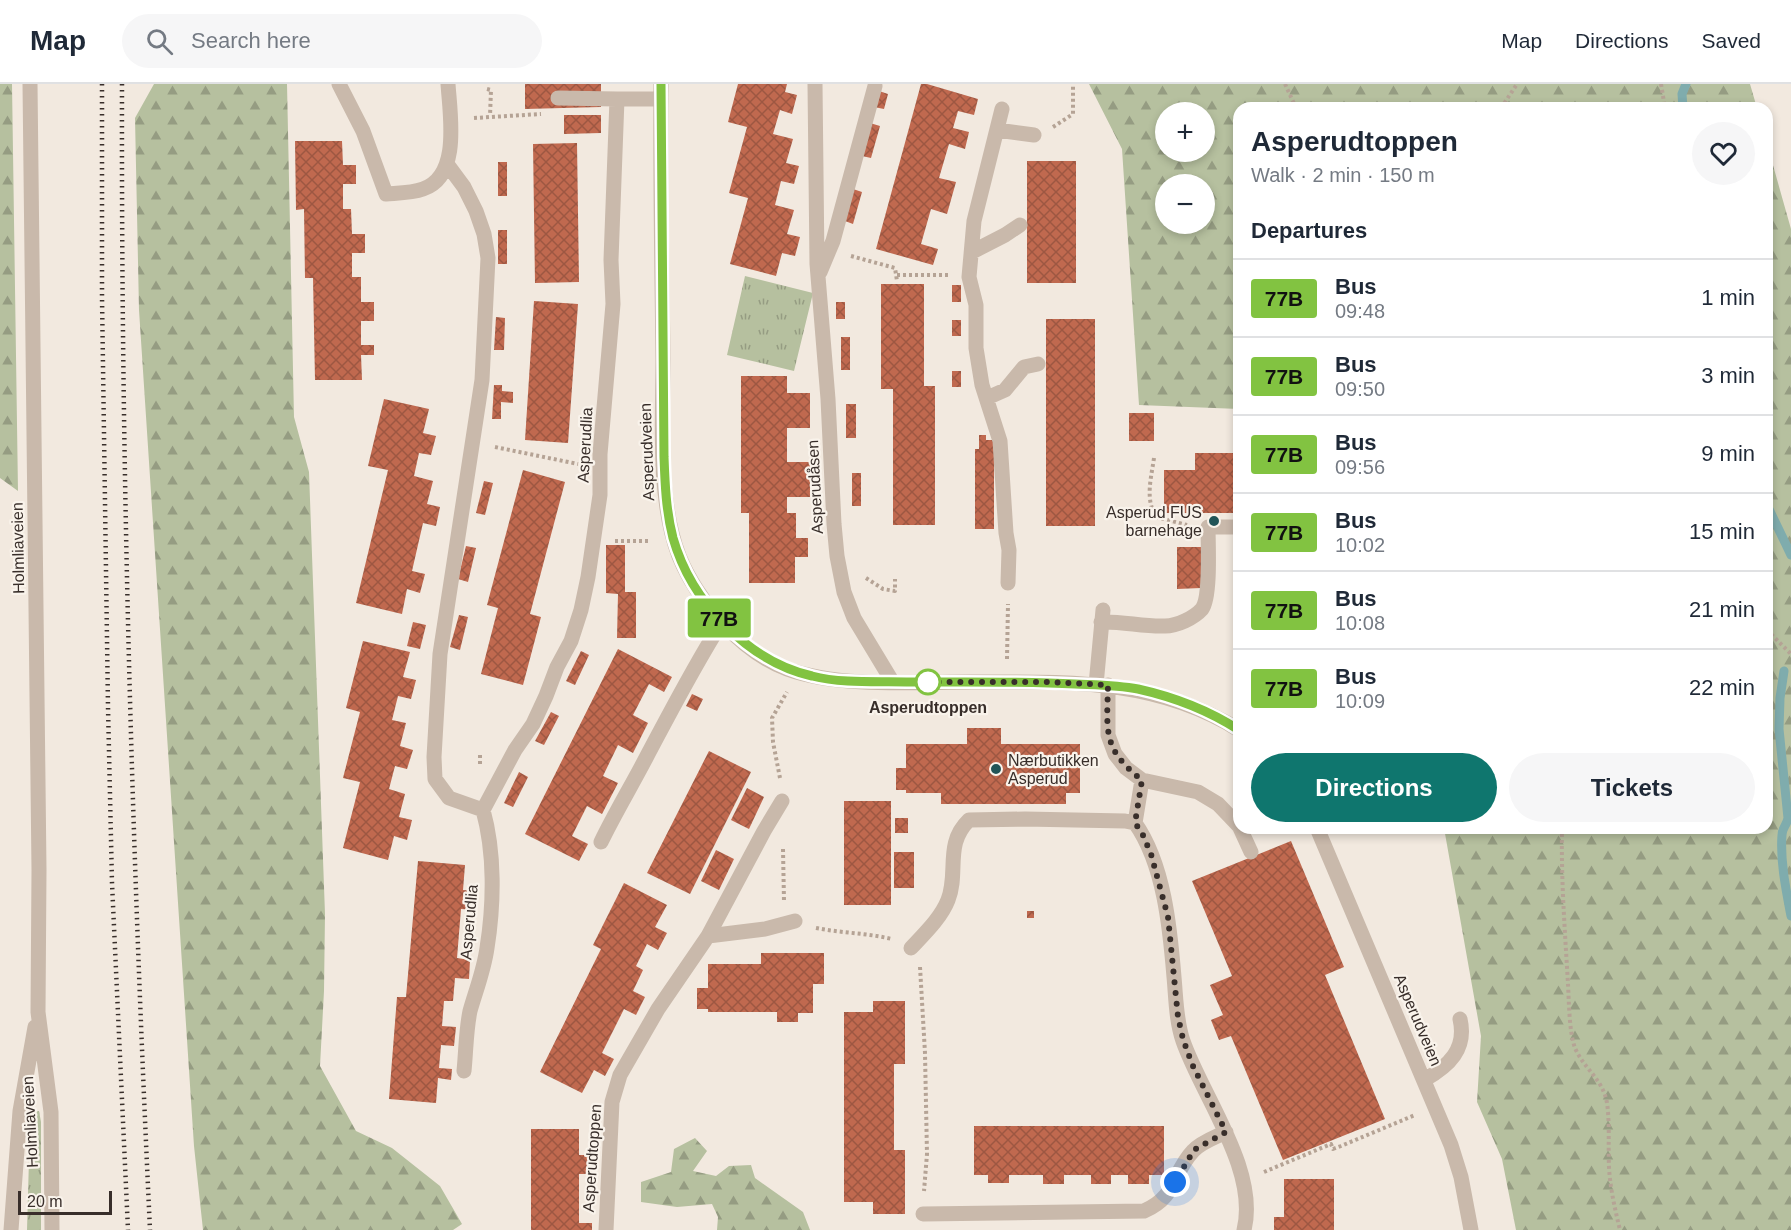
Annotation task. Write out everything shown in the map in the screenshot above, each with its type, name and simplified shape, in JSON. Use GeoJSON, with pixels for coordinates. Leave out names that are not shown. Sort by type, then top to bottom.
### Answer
{"type":"FeatureCollection","features":[{"type":"Feature","properties":{"kind":"street","name":"Holmliaveien"},"geometry":{"type":"LineString","coordinates":[[30,84],[39,870],[38,1012],[51,1112],[52,1230]]}},
{"type":"Feature","properties":{"kind":"street"},"geometry":{"type":"LineString","coordinates":[[339,84],[363,130],[386,194],[423,189],[436,182],[446,169],[450,147],[448,84]]}},
{"type":"Feature","properties":{"kind":"street","name":"Asperudåsen"},"geometry":{"type":"LineString","coordinates":[[815,84],[814,141],[818,278],[828,399],[834,524],[839,565],[844,592],[854,618],[892,681]]}},
{"type":"Feature","properties":{"kind":"street","name":"Asperudåsen"},"geometry":{"type":"LineString","coordinates":[[818,278],[833,241],[875,86]]}},
{"type":"Feature","properties":{"kind":"street"},"geometry":{"type":"LineString","coordinates":[[558,98],[617,99],[661,92]]}},
{"type":"Feature","properties":{"kind":"street","name":"Asperudveien"},"geometry":{"type":"LineString","coordinates":[[661,92],[664,457],[667,510],[673,537],[686,571],[722,622],[755,650],[786,668],[828,679],[1047,682],[1138,689],[1197,707],[1233,727]]}},
{"type":"Feature","properties":{"kind":"street","name":"Asperudlia"},"geometry":{"type":"LineString","coordinates":[[464,1071],[470,1011],[488,946],[490,849],[483,810],[533,724],[557,667],[571,641],[582,610],[588,577],[600,495],[600,454],[613,304],[611,260],[617,99]]}},
{"type":"Feature","properties":{"kind":"street"},"geometry":{"type":"LineString","coordinates":[[1002,109],[975,221],[969,277],[976,305],[976,348],[982,385],[1000,441],[1009,550],[1008,583]]}},
{"type":"Feature","properties":{"kind":"street"},"geometry":{"type":"LineString","coordinates":[[997,130],[1034,135]]}},
{"type":"Feature","properties":{"kind":"street"},"geometry":{"type":"LineString","coordinates":[[447,164],[464,187],[476,211],[484,234],[488,258],[483,380],[440,654],[434,757],[435,779],[449,798],[483,810]]}},
{"type":"Feature","properties":{"kind":"street"},"geometry":{"type":"LineString","coordinates":[[972,252],[1020,225]]}},
{"type":"Feature","properties":{"kind":"street"},"geometry":{"type":"LineString","coordinates":[[987,398],[1005,390],[1024,367],[1038,364]]}},
{"type":"Feature","properties":{"kind":"street"},"geometry":{"type":"LineString","coordinates":[[1233,527],[1208,526],[1206,596],[1203,608],[1188,620],[1171,626],[1119,621],[1102,616],[1102,685],[1108,735],[1115,754],[1126,768],[1142,780],[1198,792],[1218,804],[1233,820]]}},
{"type":"Feature","properties":{"kind":"street"},"geometry":{"type":"LineString","coordinates":[[601,842],[664,720],[722,622]]}},
{"type":"Feature","properties":{"kind":"street"},"geometry":{"type":"LineString","coordinates":[[1135,823],[1142,780]]}},
{"type":"Feature","properties":{"kind":"street","name":"Asperudtoppen"},"geometry":{"type":"LineString","coordinates":[[606,1230],[612,1102],[620,1075],[658,1009],[708,936],[782,801]]}},
{"type":"Feature","properties":{"kind":"street"},"geometry":{"type":"LineString","coordinates":[[911,948],[928,929],[948,900],[955,840],[969,820],[1025,819],[1135,823],[1151,854],[1168,917],[1178,1017],[1183,1039],[1192,1064],[1226,1132],[1237,1163],[1246,1197],[1244,1230]]}},
{"type":"Feature","properties":{"kind":"street"},"geometry":{"type":"LineString","coordinates":[[1242,834],[1251,852]]}},
{"type":"Feature","properties":{"kind":"street","name":"Asperudveien"},"geometry":{"type":"LineString","coordinates":[[1320,834],[1424,1080],[1461,1177],[1471,1230]]}},
{"type":"Feature","properties":{"kind":"street"},"geometry":{"type":"LineString","coordinates":[[708,936],[765,929],[795,921]]}},
{"type":"Feature","properties":{"kind":"street","name":"Holmliaveien"},"geometry":{"type":"LineString","coordinates":[[11,1230],[20,1111],[38,1012]]}},
{"type":"Feature","properties":{"kind":"street"},"geometry":{"type":"LineString","coordinates":[[1424,1080],[1441,1070],[1458,1049],[1463,1031],[1460,1019]]}},
{"type":"Feature","properties":{"kind":"street"},"geometry":{"type":"LineString","coordinates":[[923,1214],[1144,1211],[1166,1197],[1194,1150],[1226,1132]]}},
{"type":"Feature","properties":{"kind":"path"},"geometry":{"type":"LineString","coordinates":[[1034,135],[1043,134],[1073,114],[1073,84]]}},
{"type":"Feature","properties":{"kind":"path"},"geometry":{"type":"LineString","coordinates":[[1285,84],[1293,102]]}},
{"type":"Feature","properties":{"kind":"path"},"geometry":{"type":"LineString","coordinates":[[1505,102],[1517,84]]}},
{"type":"Feature","properties":{"kind":"path"},"geometry":{"type":"LineString","coordinates":[[1661,84],[1664,102]]}},
{"type":"Feature","properties":{"kind":"path"},"geometry":{"type":"LineString","coordinates":[[487,89],[491,90],[490,116]]}},
{"type":"Feature","properties":{"kind":"path"},"geometry":{"type":"LineString","coordinates":[[450,121],[530,114]]}},
{"type":"Feature","properties":{"kind":"path"},"geometry":{"type":"LineString","coordinates":[[869,262],[895,268],[897,281]]}},
{"type":"Feature","properties":{"kind":"path"},"geometry":{"type":"LineString","coordinates":[[897,275],[952,275]]}},
{"type":"Feature","properties":{"kind":"path"},"geometry":{"type":"LineString","coordinates":[[473,446],[497,447],[568,462]]}},
{"type":"Feature","properties":{"kind":"path"},"geometry":{"type":"LineString","coordinates":[[1154,458],[1149,491],[1150,507],[1156,517],[1186,525],[1208,526]]}},
{"type":"Feature","properties":{"kind":"path"},"geometry":{"type":"LineString","coordinates":[[839,565],[856,570],[872,583],[888,591],[896,591],[895,579]]}},
{"type":"Feature","properties":{"kind":"path"},"geometry":{"type":"LineString","coordinates":[[1007,659],[1008,583]]}},
{"type":"Feature","properties":{"kind":"path"},"geometry":{"type":"LineString","coordinates":[[1773,636],[1791,654]]}},
{"type":"Feature","properties":{"kind":"path"},"geometry":{"type":"LineString","coordinates":[[782,801],[780,778],[772,742],[772,718],[797,671]]}},
{"type":"Feature","properties":{"kind":"path"},"geometry":{"type":"LineString","coordinates":[[1562,834],[1562,882],[1570,1011],[1575,1047],[1602,1085],[1607,1101],[1610,1179],[1620,1230]]}},
{"type":"Feature","properties":{"kind":"path"},"geometry":{"type":"LineString","coordinates":[[783,846],[784,910],[795,921],[837,933],[873,935],[895,940],[911,948],[915,953],[922,972],[927,1154],[923,1214]]}},
{"type":"Feature","properties":{"kind":"path"},"geometry":{"type":"LineString","coordinates":[[1288,1162],[1331,1144],[1333,1149],[1406,1118]]}},
{"type":"Feature","properties":{"kind":"green space"},"geometry":{"type":"Polygon","coordinates":[[[0,84],[12,84],[18,491],[0,478],[0,84]]]}},
{"type":"Feature","properties":{"kind":"green space"},"geometry":{"type":"Polygon","coordinates":[[[154,84],[287,84],[294,417],[309,472],[325,914],[320,1066],[356,1131],[392,1148],[440,1186],[462,1224],[453,1230],[203,1230],[194,1146],[139,310],[135,118],[154,84]]]}},
{"type":"Feature","properties":{"kind":"green space"},"geometry":{"type":"Polygon","coordinates":[[[1089,84],[1750,84],[1755,102],[1233,102],[1233,409],[1139,405],[1122,149],[1089,84]]]}},
{"type":"Feature","properties":{"kind":"green space"},"geometry":{"type":"Polygon","coordinates":[[[1773,165],[1791,229],[1791,1230],[1516,1230],[1502,1159],[1477,1102],[1481,1036],[1445,834],[1773,834],[1773,165]]]}},
{"type":"Feature","properties":{"kind":"green space"},"geometry":{"type":"Polygon","coordinates":[[[745,276],[813,293],[794,371],[727,355],[745,276]]]}},
{"type":"Feature","properties":{"kind":"green space"},"geometry":{"type":"Polygon","coordinates":[[[39,1111],[41,1122],[41,1230],[27,1230],[30,1123],[33,1112],[39,1111]]]}},
{"type":"Feature","properties":{"kind":"green space"},"geometry":{"type":"Polygon","coordinates":[[[695,1138],[707,1151],[693,1171],[716,1176],[729,1166],[751,1165],[755,1178],[803,1212],[810,1230],[717,1230],[718,1217],[712,1204],[677,1207],[641,1202],[641,1182],[671,1172],[674,1149],[695,1138]]]}},
{"type":"Feature","properties":{"kind":"building"},"geometry":{"type":"Polygon","coordinates":[[[525,84],[601,84],[601,107],[525,109],[525,84]]]}},
{"type":"Feature","properties":{"kind":"building"},"geometry":{"type":"Polygon","coordinates":[[[738,84],[787,84],[785,92],[797,95],[792,114],[780,110],[773,134],[793,139],[786,163],[799,166],[794,184],[781,181],[775,205],[794,210],[787,234],[800,237],[795,256],[782,253],[776,276],[730,264],[748,198],[729,193],[747,127],[728,122],[738,84]]]}},
{"type":"Feature","properties":{"kind":"building"},"geometry":{"type":"Polygon","coordinates":[[[921,84],[978,99],[974,115],[958,111],[953,128],[969,132],[965,149],[949,144],[939,178],[956,182],[947,214],[931,209],[921,244],[938,249],[933,265],[876,249],[921,84]]]}},
{"type":"Feature","properties":{"kind":"building"},"geometry":{"type":"Polygon","coordinates":[[[879,91],[888,94],[884,109],[874,107],[879,91]]]}},
{"type":"Feature","properties":{"kind":"building"},"geometry":{"type":"Polygon","coordinates":[[[564,115],[601,115],[601,133],[564,134],[564,115]]]}},
{"type":"Feature","properties":{"kind":"building"},"geometry":{"type":"Polygon","coordinates":[[[870,123],[880,126],[871,158],[862,156],[870,123]]]}},
{"type":"Feature","properties":{"kind":"building"},"geometry":{"type":"Polygon","coordinates":[[[295,141],[342,141],[343,165],[356,165],[356,184],[343,184],[343,209],[351,209],[352,234],[365,234],[365,253],[352,253],[352,277],[361,277],[361,302],[374,302],[374,321],[361,321],[361,345],[374,345],[374,355],[361,355],[362,380],[315,380],[313,278],[305,278],[304,209],[296,210],[295,141]]]}},
{"type":"Feature","properties":{"kind":"building"},"geometry":{"type":"Polygon","coordinates":[[[577,143],[579,282],[535,283],[533,144],[577,143]]]}},
{"type":"Feature","properties":{"kind":"building"},"geometry":{"type":"Polygon","coordinates":[[[1027,161],[1076,161],[1076,283],[1027,283],[1027,161]]]}},
{"type":"Feature","properties":{"kind":"building"},"geometry":{"type":"Polygon","coordinates":[[[498,162],[507,162],[507,196],[498,196],[498,162]]]}},
{"type":"Feature","properties":{"kind":"building"},"geometry":{"type":"Polygon","coordinates":[[[853,189],[862,192],[853,224],[845,221],[853,189]]]}},
{"type":"Feature","properties":{"kind":"building"},"geometry":{"type":"Polygon","coordinates":[[[498,230],[507,230],[507,264],[498,264],[498,230]]]}},
{"type":"Feature","properties":{"kind":"building"},"geometry":{"type":"Polygon","coordinates":[[[881,284],[924,284],[924,386],[935,386],[935,525],[893,525],[893,389],[881,389],[881,284]]]}},
{"type":"Feature","properties":{"kind":"building"},"geometry":{"type":"Polygon","coordinates":[[[952,285],[961,285],[961,302],[952,302],[952,285]]]}},
{"type":"Feature","properties":{"kind":"building"},"geometry":{"type":"Polygon","coordinates":[[[534,301],[578,304],[568,443],[525,440],[534,301]]]}},
{"type":"Feature","properties":{"kind":"building"},"geometry":{"type":"Polygon","coordinates":[[[836,302],[845,302],[845,319],[836,319],[836,302]]]}},
{"type":"Feature","properties":{"kind":"building"},"geometry":{"type":"Polygon","coordinates":[[[496,317],[505,318],[504,350],[494,350],[496,317]]]}},
{"type":"Feature","properties":{"kind":"building"},"geometry":{"type":"Polygon","coordinates":[[[1046,319],[1095,319],[1095,526],[1046,526],[1046,319]]]}},
{"type":"Feature","properties":{"kind":"building"},"geometry":{"type":"Polygon","coordinates":[[[952,320],[961,320],[961,336],[952,336],[952,320]]]}},
{"type":"Feature","properties":{"kind":"building"},"geometry":{"type":"Polygon","coordinates":[[[841,337],[850,337],[850,370],[841,370],[841,337]]]}},
{"type":"Feature","properties":{"kind":"building"},"geometry":{"type":"Polygon","coordinates":[[[952,371],[961,371],[961,387],[952,387],[952,371]]]}},
{"type":"Feature","properties":{"kind":"building"},"geometry":{"type":"Polygon","coordinates":[[[741,376],[787,376],[787,393],[810,393],[810,428],[787,428],[787,462],[810,462],[810,497],[787,497],[787,513],[796,513],[796,538],[808,538],[808,557],[795,557],[795,583],[749,583],[749,513],[741,513],[741,376]]]}},
{"type":"Feature","properties":{"kind":"building"},"geometry":{"type":"Polygon","coordinates":[[[494,385],[502,385],[502,391],[513,392],[513,403],[501,402],[501,419],[492,419],[494,385]]]}},
{"type":"Feature","properties":{"kind":"building"},"geometry":{"type":"Polygon","coordinates":[[[384,399],[429,409],[423,433],[436,436],[431,455],[419,453],[414,476],[433,481],[427,504],[440,507],[436,526],[423,523],[412,571],[425,574],[420,593],[407,589],[402,614],[356,603],[388,470],[368,466],[384,399]]]}},
{"type":"Feature","properties":{"kind":"building"},"geometry":{"type":"Polygon","coordinates":[[[846,404],[856,404],[856,438],[846,438],[846,404]]]}},
{"type":"Feature","properties":{"kind":"building"},"geometry":{"type":"Polygon","coordinates":[[[1129,413],[1154,413],[1154,441],[1129,441],[1129,413]]]}},
{"type":"Feature","properties":{"kind":"building"},"geometry":{"type":"Polygon","coordinates":[[[979,435],[986,435],[986,440],[993,440],[994,529],[975,529],[975,449],[979,449],[979,435]]]}},
{"type":"Feature","properties":{"kind":"building"},"geometry":{"type":"Polygon","coordinates":[[[1195,453],[1233,453],[1233,513],[1164,513],[1164,470],[1195,470],[1195,453]]]}},
{"type":"Feature","properties":{"kind":"building"},"geometry":{"type":"Polygon","coordinates":[[[523,470],[565,482],[530,614],[541,617],[523,685],[481,674],[498,608],[487,605],[523,470]]]}},
{"type":"Feature","properties":{"kind":"building"},"geometry":{"type":"Polygon","coordinates":[[[852,473],[861,473],[861,506],[852,506],[852,473]]]}},
{"type":"Feature","properties":{"kind":"building"},"geometry":{"type":"Polygon","coordinates":[[[484,481],[493,483],[485,515],[476,513],[484,481]]]}},
{"type":"Feature","properties":{"kind":"building"},"geometry":{"type":"Polygon","coordinates":[[[606,545],[625,545],[625,592],[636,592],[636,638],[617,638],[618,594],[606,593],[606,545]]]}},
{"type":"Feature","properties":{"kind":"building"},"geometry":{"type":"Polygon","coordinates":[[[466,546],[476,548],[468,582],[458,579],[466,546]]]}},
{"type":"Feature","properties":{"kind":"building"},"geometry":{"type":"Polygon","coordinates":[[[1177,547],[1201,547],[1201,588],[1177,589],[1177,547]]]}},
{"type":"Feature","properties":{"kind":"building"},"geometry":{"type":"Polygon","coordinates":[[[459,615],[468,617],[460,650],[450,647],[459,615]]]}},
{"type":"Feature","properties":{"kind":"building"},"geometry":{"type":"Polygon","coordinates":[[[413,622],[426,625],[420,649],[407,646],[413,622]]]}},
{"type":"Feature","properties":{"kind":"building"},"geometry":{"type":"Polygon","coordinates":[[[363,641],[410,652],[403,677],[416,680],[411,699],[398,696],[392,720],[406,723],[400,746],[413,750],[407,769],[395,766],[389,789],[405,794],[399,817],[412,820],[407,840],[394,836],[388,860],[343,848],[360,782],[343,778],[360,712],[346,708],[363,641]]]}},
{"type":"Feature","properties":{"kind":"building"},"geometry":{"type":"Polygon","coordinates":[[[618,649],[672,677],[664,692],[649,684],[633,715],[648,723],[633,753],[618,745],[603,776],[618,783],[602,814],[587,806],[572,836],[588,844],[579,861],[525,834],[618,649]]]}},
{"type":"Feature","properties":{"kind":"building"},"geometry":{"type":"Polygon","coordinates":[[[581,651],[589,655],[575,685],[566,681],[581,651]]]}},
{"type":"Feature","properties":{"kind":"building"},"geometry":{"type":"Polygon","coordinates":[[[692,694],[703,699],[697,711],[686,706],[692,694]]]}},
{"type":"Feature","properties":{"kind":"building"},"geometry":{"type":"Polygon","coordinates":[[[551,712],[559,716],[544,745],[535,741],[551,712]]]}},
{"type":"Feature","properties":{"kind":"building"},"geometry":{"type":"Polygon","coordinates":[[[967,728],[1001,728],[1001,744],[1080,744],[1080,793],[1066,793],[1066,804],[941,804],[941,793],[906,793],[906,790],[896,790],[896,768],[906,768],[906,744],[967,744],[967,728]]]}},
{"type":"Feature","properties":{"kind":"building"},"geometry":{"type":"Polygon","coordinates":[[[709,751],[751,772],[690,894],[647,873],[709,751]]]}},
{"type":"Feature","properties":{"kind":"building"},"geometry":{"type":"Polygon","coordinates":[[[519,772],[528,777],[513,807],[504,803],[519,772]]]}},
{"type":"Feature","properties":{"kind":"building"},"geometry":{"type":"Polygon","coordinates":[[[747,788],[764,797],[749,829],[731,820],[747,788]]]}},
{"type":"Feature","properties":{"kind":"building"},"geometry":{"type":"Polygon","coordinates":[[[844,801],[891,801],[891,905],[844,905],[844,801]]]}},
{"type":"Feature","properties":{"kind":"building"},"geometry":{"type":"Polygon","coordinates":[[[895,818],[908,818],[908,833],[895,833],[895,818]]]}},
{"type":"Feature","properties":{"kind":"building"},"geometry":{"type":"Polygon","coordinates":[[[1291,841],[1344,967],[1325,975],[1385,1119],[1283,1160],[1231,1036],[1219,1040],[1211,1020],[1223,1015],[1210,985],[1232,976],[1192,881],[1291,841]]]}},
{"type":"Feature","properties":{"kind":"building"},"geometry":{"type":"Polygon","coordinates":[[[716,850],[734,859],[719,890],[701,881],[716,850]]]}},
{"type":"Feature","properties":{"kind":"building"},"geometry":{"type":"Polygon","coordinates":[[[894,852],[914,852],[914,888],[894,888],[894,852]]]}},
{"type":"Feature","properties":{"kind":"building"},"geometry":{"type":"Polygon","coordinates":[[[418,861],[465,865],[463,890],[476,891],[475,910],[461,909],[457,958],[470,960],[469,979],[455,978],[453,1001],[444,1001],[442,1026],[456,1027],[454,1046],[441,1045],[439,1068],[452,1069],[451,1080],[438,1078],[436,1103],[389,1099],[397,997],[406,997],[418,861]]]}},
{"type":"Feature","properties":{"kind":"building"},"geometry":{"type":"Polygon","coordinates":[[[624,883],[667,905],[655,927],[667,933],[658,950],[647,944],[636,966],[643,970],[633,991],[645,997],[636,1015],[624,1009],[602,1053],[614,1059],[605,1076],[594,1070],[582,1093],[540,1072],[601,949],[593,945],[624,883]]]}},
{"type":"Feature","properties":{"kind":"building"},"geometry":{"type":"Polygon","coordinates":[[[1027,911],[1034,911],[1034,918],[1027,918],[1027,911]]]}},
{"type":"Feature","properties":{"kind":"building"},"geometry":{"type":"Polygon","coordinates":[[[761,953],[824,953],[824,984],[813,984],[813,1013],[798,1013],[798,1022],[777,1022],[777,1012],[708,1012],[708,1009],[697,1009],[697,988],[708,988],[708,964],[761,964],[761,953]]]}},
{"type":"Feature","properties":{"kind":"building"},"geometry":{"type":"Polygon","coordinates":[[[873,1001],[905,1001],[905,1064],[894,1064],[894,1150],[905,1150],[905,1214],[873,1214],[873,1202],[844,1202],[844,1012],[873,1012],[873,1001]]]}},
{"type":"Feature","properties":{"kind":"building"},"geometry":{"type":"Polygon","coordinates":[[[974,1126],[1164,1126],[1164,1175],[1149,1175],[1149,1184],[1128,1184],[1128,1175],[1111,1175],[1111,1184],[1091,1184],[1091,1175],[1064,1175],[1064,1184],[1043,1184],[1043,1175],[1009,1175],[1009,1183],[988,1183],[988,1175],[974,1175],[974,1126]]]}},
{"type":"Feature","properties":{"kind":"building"},"geometry":{"type":"Polygon","coordinates":[[[531,1129],[579,1129],[579,1155],[592,1155],[592,1174],[579,1174],[579,1223],[592,1223],[592,1230],[531,1230],[531,1129]]]}},
{"type":"Feature","properties":{"kind":"building"},"geometry":{"type":"Polygon","coordinates":[[[1284,1179],[1334,1179],[1334,1230],[1274,1230],[1274,1217],[1284,1217],[1284,1179]]]}},
{"type":"Feature","properties":{"kind":"waterway"},"geometry":{"type":"LineString","coordinates":[[1683,102],[1682,94],[1686,84]]}},
{"type":"Feature","properties":{"kind":"waterway"},"geometry":{"type":"LineString","coordinates":[[1773,518],[1791,555]]}},
{"type":"Feature","properties":{"kind":"waterway"},"geometry":{"type":"LineString","coordinates":[[1784,671],[1779,729],[1788,818],[1782,833],[1782,855],[1791,916]]}},
{"type":"Feature","properties":{"kind":"railway"},"geometry":{"type":"LineString","coordinates":[[102,84],[102,297],[108,707],[112,883],[128,1230]]}},
{"type":"Feature","properties":{"kind":"railway"},"geometry":{"type":"LineString","coordinates":[[122,84],[123,370],[129,657],[150,1230]]}},
{"type":"Feature","properties":{"kind":"bus line","name":"77B"},"geometry":{"type":"LineString","coordinates":[[661,84],[664,457],[667,510],[673,537],[686,571],[722,622],[737,636],[772,661],[811,676],[855,680],[1047,682],[1119,686],[1138,689],[1197,707],[1233,726]]}},
{"type":"Feature","properties":{"kind":"place","name":"Asperud FUS barnehage"},"geometry":{"type":"Point","coordinates":[1214,521]}},
{"type":"Feature","properties":{"kind":"place","name":"Asperudtoppen"},"geometry":{"type":"Point","coordinates":[928,682]}},
{"type":"Feature","properties":{"kind":"place","name":"Nærbutikken Asperud"},"geometry":{"type":"Point","coordinates":[996,769]}},
{"type":"Feature","properties":{"kind":"route"},"geometry":{"type":"LineString","coordinates":[[928,682],[1047,682],[1108,685],[1108,735],[1115,754],[1126,768],[1142,780],[1135,823],[1151,854],[1168,917],[1178,1017],[1183,1039],[1192,1064],[1226,1132],[1194,1150],[1175,1182]]}}]}
